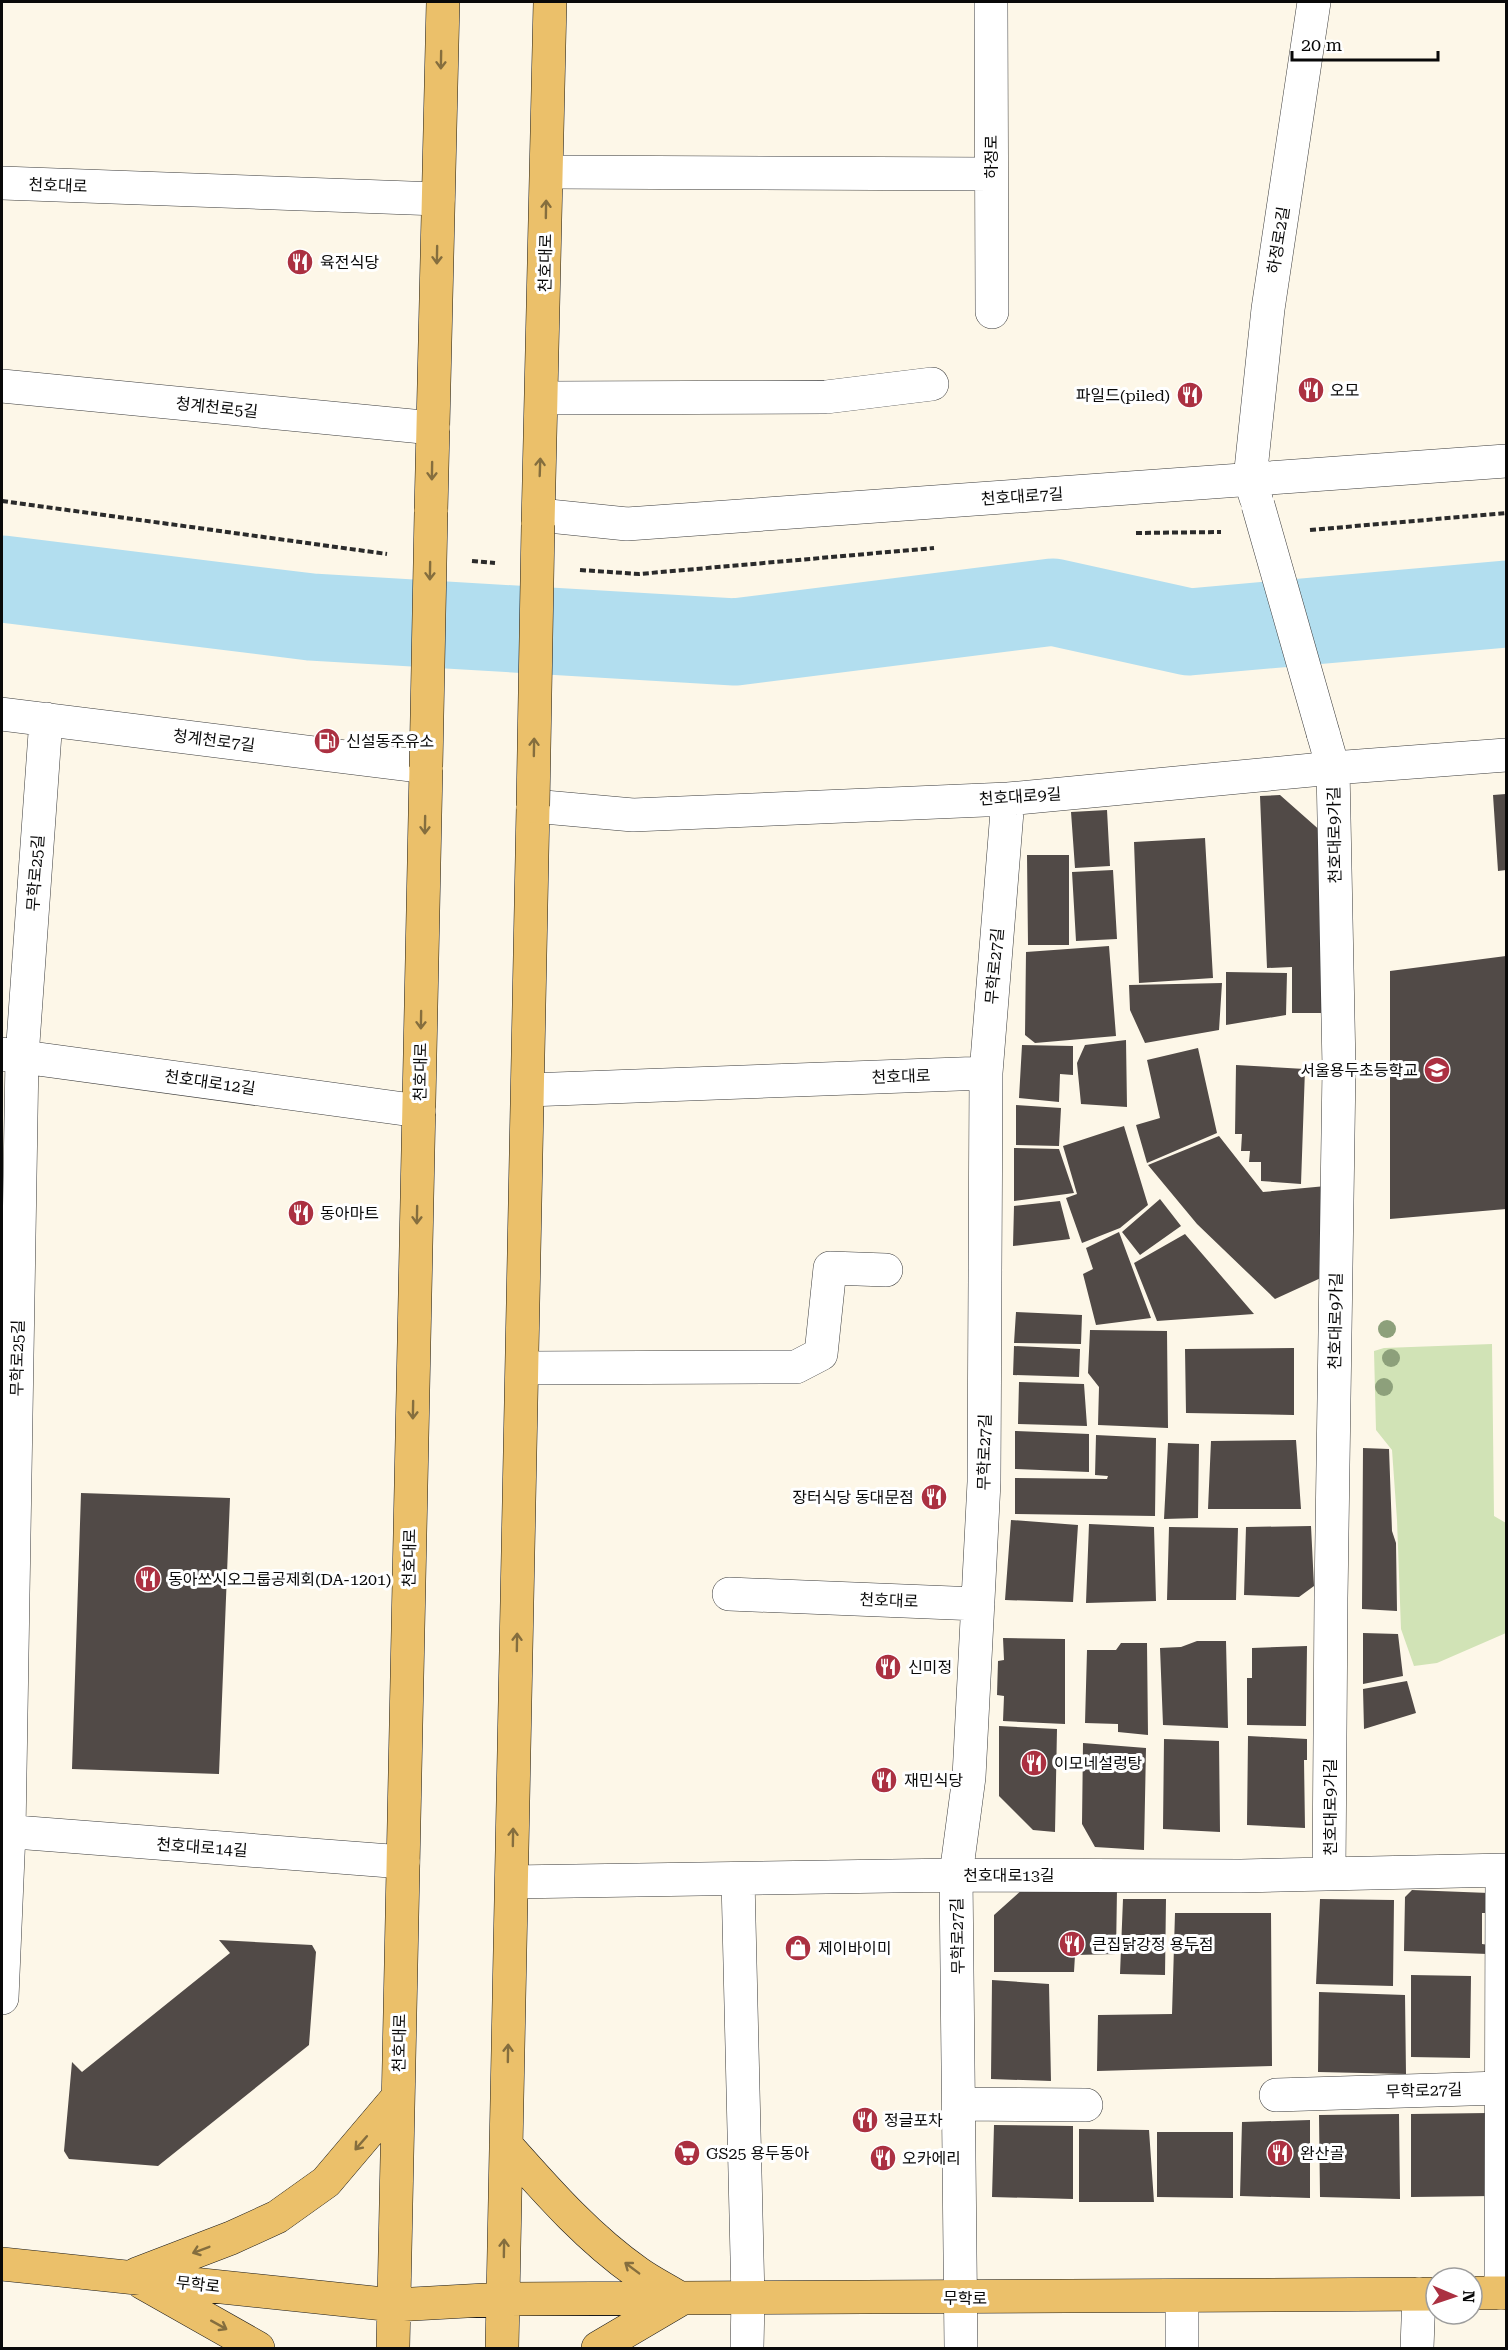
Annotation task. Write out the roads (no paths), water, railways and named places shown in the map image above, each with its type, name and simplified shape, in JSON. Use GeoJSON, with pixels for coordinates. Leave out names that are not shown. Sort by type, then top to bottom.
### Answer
{"type":"FeatureCollection","features":[{"type":"Feature","properties":{"kind":"main road"},"geometry":{"type":"LineString","coordinates":[[433,428],[443,2]]}},
{"type":"Feature","properties":{"kind":"main road","name":"천호대로"},"geometry":{"type":"LineString","coordinates":[[533,806],[550,2]]}},
{"type":"Feature","properties":{"kind":"main road","name":"천호대로"},"geometry":{"type":"LineString","coordinates":[[393,2349],[433,428]]}},
{"type":"Feature","properties":{"kind":"main road"},"geometry":{"type":"LineString","coordinates":[[502,2349],[533,806]]}},
{"type":"Feature","properties":{"kind":"main road"},"geometry":{"type":"LineString","coordinates":[[131,2277],[231,2238],[277,2217],[326,2182],[364,2140],[398,2097]]}},
{"type":"Feature","properties":{"kind":"main road"},"geometry":{"type":"LineString","coordinates":[[506,2145],[556,2201],[602,2245],[639,2274],[681,2299],[598,2349]]}},
{"type":"Feature","properties":{"kind":"main road","name":"무학로"},"geometry":{"type":"LineString","coordinates":[[2,2264],[394,2305],[503,2299],[1424,2294]]}},
{"type":"Feature","properties":{"kind":"main road"},"geometry":{"type":"LineString","coordinates":[[131,2277],[258,2349]]}},
{"type":"Feature","properties":{"kind":"main road","name":"무학로"},"geometry":{"type":"LineString","coordinates":[[182,2282],[394,2305]]}},
{"type":"Feature","properties":{"kind":"street","name":"하정로"},"geometry":{"type":"LineString","coordinates":[[991,2],[992,312]]}},
{"type":"Feature","properties":{"kind":"street","name":"하정로2길"},"geometry":{"type":"LineString","coordinates":[[1254,492],[1268,309],[1314,2]]}},
{"type":"Feature","properties":{"kind":"street"},"geometry":{"type":"LineString","coordinates":[[547,172],[992,174]]}},
{"type":"Feature","properties":{"kind":"street","name":"천호대로"},"geometry":{"type":"LineString","coordinates":[[2,183],[438,199]]}},
{"type":"Feature","properties":{"kind":"street"},"geometry":{"type":"LineString","coordinates":[[542,398],[826,397],[932,384]]}},
{"type":"Feature","properties":{"kind":"street","name":"청계천로5길"},"geometry":{"type":"LineString","coordinates":[[2,386],[433,428]]}},
{"type":"Feature","properties":{"kind":"street","name":"천호대로7길"},"geometry":{"type":"LineString","coordinates":[[538,520],[627,524],[1254,492],[1506,461]]}},
{"type":"Feature","properties":{"kind":"street","name":"천호대로9가길"},"geometry":{"type":"LineString","coordinates":[[1254,492],[1332,768],[1339,1068],[1329,1874]]}},
{"type":"Feature","properties":{"kind":"street","name":"청계천로7길"},"geometry":{"type":"LineString","coordinates":[[2,714],[426,767]]}},
{"type":"Feature","properties":{"kind":"street","name":"무학로25길"},"geometry":{"type":"LineString","coordinates":[[2,1998],[12,1055],[46,719]]}},
{"type":"Feature","properties":{"kind":"street","name":"천호대로9길"},"geometry":{"type":"LineString","coordinates":[[533,806],[633,815],[1008,798],[1332,768],[1506,755]]}},
{"type":"Feature","properties":{"kind":"street","name":"무학로27길"},"geometry":{"type":"LineString","coordinates":[[961,2349],[956,1875],[969,1777],[984,1482],[986,1073],[1008,798]]}},
{"type":"Feature","properties":{"kind":"street","name":"천호대로12길"},"geometry":{"type":"LineString","coordinates":[[12,1055],[419,1111]]}},
{"type":"Feature","properties":{"kind":"street","name":"천호대로"},"geometry":{"type":"LineString","coordinates":[[528,1090],[986,1073]]}},
{"type":"Feature","properties":{"kind":"street"},"geometry":{"type":"LineString","coordinates":[[522,1368],[796,1367],[821,1354],[830,1268],[886,1270]]}},
{"type":"Feature","properties":{"kind":"street","name":"천호대로"},"geometry":{"type":"LineString","coordinates":[[729,1594],[978,1604]]}},
{"type":"Feature","properties":{"kind":"street","name":"천호대로14길"},"geometry":{"type":"LineString","coordinates":[[5,1832],[403,1862]]}},
{"type":"Feature","properties":{"kind":"street"},"geometry":{"type":"LineString","coordinates":[[1493,2293],[1501,2088],[1504,1870]]}},
{"type":"Feature","properties":{"kind":"street","name":"천호대로13길"},"geometry":{"type":"LineString","coordinates":[[512,1882],[956,1875],[1241,1876],[1504,1870]]}},
{"type":"Feature","properties":{"kind":"street"},"geometry":{"type":"LineString","coordinates":[[738,1879],[748,2299],[747,2349]]}},
{"type":"Feature","properties":{"kind":"street","name":"무학로27길"},"geometry":{"type":"LineString","coordinates":[[1276,2095],[1501,2088]]}},
{"type":"Feature","properties":{"kind":"street"},"geometry":{"type":"LineString","coordinates":[[959,2104],[1086,2105]]}},
{"type":"Feature","properties":{"kind":"street"},"geometry":{"type":"LineString","coordinates":[[1182,2296],[1182,2349]]}},
{"type":"Feature","properties":{"kind":"street"},"geometry":{"type":"LineString","coordinates":[[1417,2349],[1424,2310]]}},
{"type":"Feature","properties":{"kind":"waterway"},"geometry":{"type":"LineString","coordinates":[[2,579],[311,617],[735,642],[1053,602],[1189,632],[1506,604]]}},
{"type":"Feature","properties":{"kind":"place","name":"육전식당"},"geometry":{"type":"Point","coordinates":[300,262]}},
{"type":"Feature","properties":{"kind":"place","name":"오모"},"geometry":{"type":"Point","coordinates":[1311,390]}},
{"type":"Feature","properties":{"kind":"place","name":"파일드(piled)"},"geometry":{"type":"Point","coordinates":[1190,395]}},
{"type":"Feature","properties":{"kind":"place","name":"신설동주유소"},"geometry":{"type":"Point","coordinates":[327,741]}},
{"type":"Feature","properties":{"kind":"place","name":"서울용두초등학교"},"geometry":{"type":"Point","coordinates":[1437,1070]}},
{"type":"Feature","properties":{"kind":"place","name":"동아마트"},"geometry":{"type":"Point","coordinates":[301,1213]}},
{"type":"Feature","properties":{"kind":"place","name":"장터식당 동대문점"},"geometry":{"type":"Point","coordinates":[934,1497]}},
{"type":"Feature","properties":{"kind":"place","name":"동아쏘시오그룹공제회(DA-1201)"},"geometry":{"type":"Point","coordinates":[148,1579]}},
{"type":"Feature","properties":{"kind":"place","name":"신미정"},"geometry":{"type":"Point","coordinates":[888,1667]}},
{"type":"Feature","properties":{"kind":"place","name":"이모네설렁탕"},"geometry":{"type":"Point","coordinates":[1034,1763]}},
{"type":"Feature","properties":{"kind":"place","name":"재민식당"},"geometry":{"type":"Point","coordinates":[884,1780]}},
{"type":"Feature","properties":{"kind":"place","name":"큰집닭강정 용두점"},"geometry":{"type":"Point","coordinates":[1072,1944]}},
{"type":"Feature","properties":{"kind":"place","name":"제이바이미"},"geometry":{"type":"Point","coordinates":[798,1948]}},
{"type":"Feature","properties":{"kind":"place","name":"정글포차"},"geometry":{"type":"Point","coordinates":[865,2120]}},
{"type":"Feature","properties":{"kind":"place","name":"GS25 용두동아"},"geometry":{"type":"Point","coordinates":[687,2153]}},
{"type":"Feature","properties":{"kind":"place","name":"완산골"},"geometry":{"type":"Point","coordinates":[1280,2153]}},
{"type":"Feature","properties":{"kind":"place","name":"오카에리"},"geometry":{"type":"Point","coordinates":[883,2158]}}]}
